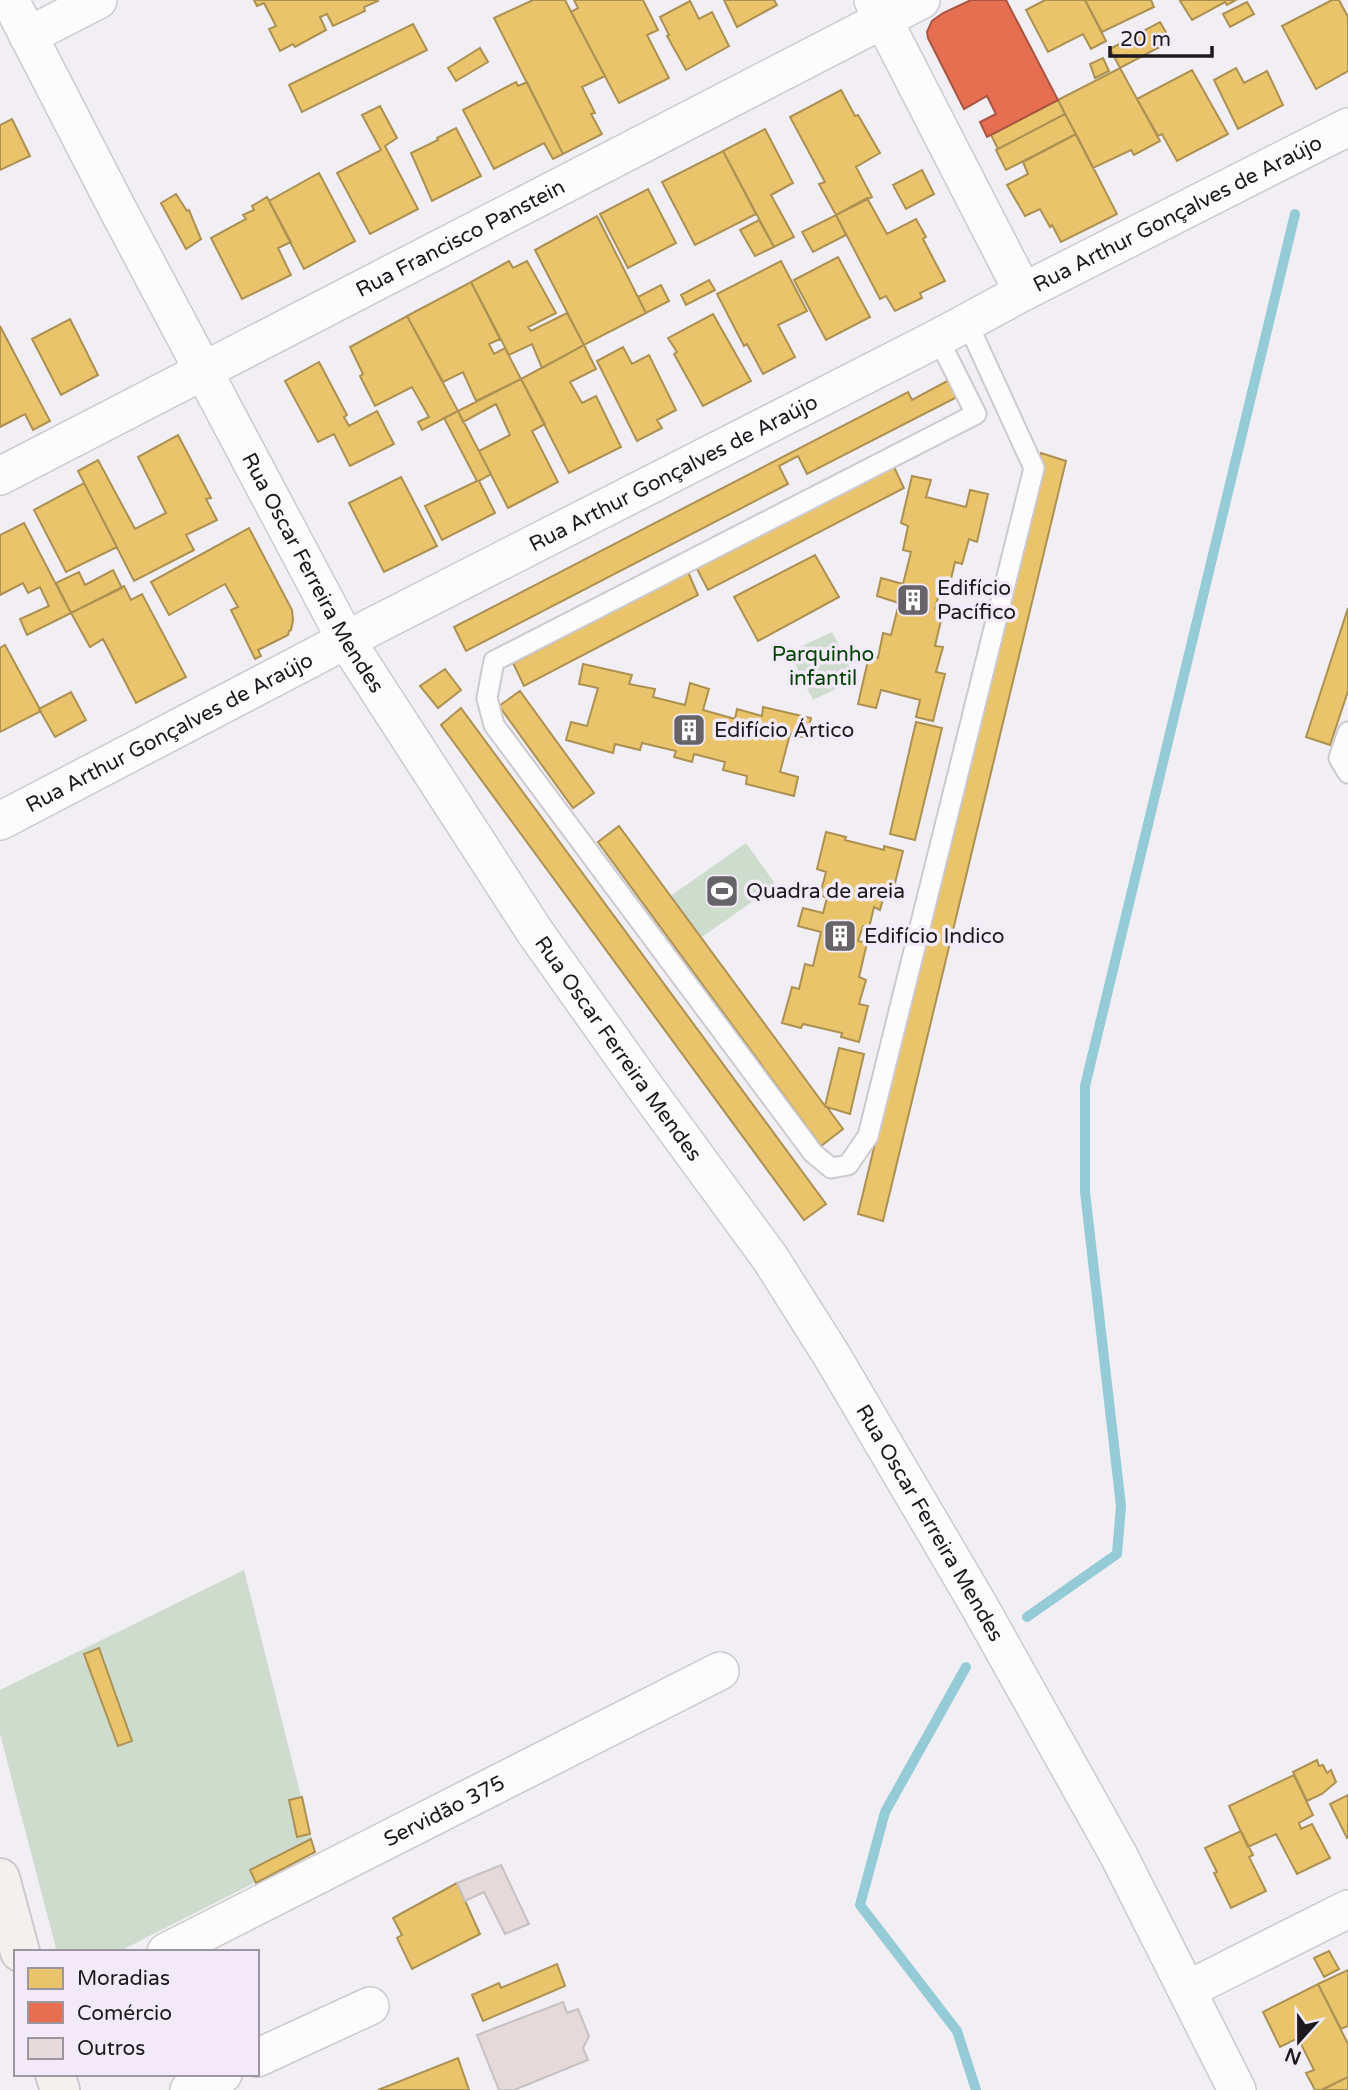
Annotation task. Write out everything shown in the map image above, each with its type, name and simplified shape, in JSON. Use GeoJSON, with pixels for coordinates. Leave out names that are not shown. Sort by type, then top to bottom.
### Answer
{"type":"FeatureCollection","features":[{"type":"Feature","properties":{"kind":"main road"},"geometry":{"type":"LineString","coordinates":[[0,1878],[19,1950]]}},
{"type":"Feature","properties":{"kind":"street","name":"Rua Oscar Ferreira Mendes"},"geometry":{"type":"LineString","coordinates":[[10,0],[346,640],[536,932],[770,1258],[832,1356],[978,1604],[1119,1856],[1237,2090]]}},
{"type":"Feature","properties":{"kind":"street"},"geometry":{"type":"LineString","coordinates":[[28,36],[98,0]]}},
{"type":"Feature","properties":{"kind":"street","name":"Rua Francisco Panstein"},"geometry":{"type":"LineString","coordinates":[[0,476],[204,372],[878,10],[921,0]]}},
{"type":"Feature","properties":{"kind":"street"},"geometry":{"type":"LineString","coordinates":[[878,10],[1023,292]]}},
{"type":"Feature","properties":{"kind":"street","name":"Rua Arthur Gonçalves de Araújo"},"geometry":{"type":"LineString","coordinates":[[0,821],[346,640],[1348,127]]}},
{"type":"Feature","properties":{"kind":"street","name":"Servidão 375"},"geometry":{"type":"LineString","coordinates":[[170,1950],[720,1671]]}},
{"type":"Feature","properties":{"kind":"street"},"geometry":{"type":"LineString","coordinates":[[1187,1990],[1348,1909]]}},
{"type":"Feature","properties":{"kind":"street"},"geometry":{"type":"LineString","coordinates":[[259,2057],[370,2006]]}},
{"type":"Feature","properties":{"kind":"street"},"geometry":{"type":"LineString","coordinates":[[189,2090],[219,2076]]}},
{"type":"Feature","properties":{"kind":"lane"},"geometry":{"type":"LineString","coordinates":[[953,330],[1034,468],[868,1136],[848,1164],[831,1168],[813,1153],[494,725],[487,698],[494,660],[976,414],[953,330]]}},
{"type":"Feature","properties":{"kind":"lane"},"geometry":{"type":"LineString","coordinates":[[1348,732],[1339,758],[1348,773]]}},
{"type":"Feature","properties":{"kind":"green space","name":"Parquinho infantil"},"geometry":{"type":"Polygon","coordinates":[[[832,632],[856,679],[813,700],[789,652],[832,632]]]}},
{"type":"Feature","properties":{"kind":"green space","name":"Quadra de areia"},"geometry":{"type":"Polygon","coordinates":[[[746,843],[776,885],[699,939],[669,897],[746,843]]]}},
{"type":"Feature","properties":{"kind":"green space"},"geometry":{"type":"Polygon","coordinates":[[[244,1570],[315,1852],[122,1950],[56,1950],[0,1734],[0,1690],[244,1570]]]}},
{"type":"Feature","properties":{"kind":"building: Moradias"},"geometry":{"type":"Polygon","coordinates":[[[254,0],[378,1],[364,7],[365,11],[333,26],[327,14],[320,17],[326,30],[295,47],[293,44],[280,51],[269,29],[276,26],[264,3],[257,6],[254,0]]]}},
{"type":"Feature","properties":{"kind":"building: Moradias"},"geometry":{"type":"Polygon","coordinates":[[[533,0],[565,0],[605,76],[582,87],[595,113],[591,114],[602,134],[563,154],[494,18],[533,0]]]}},
{"type":"Feature","properties":{"kind":"building: Moradias"},"geometry":{"type":"Polygon","coordinates":[[[574,0],[643,0],[658,30],[647,35],[669,78],[619,103],[571,12],[578,8],[574,0]]]}},
{"type":"Feature","properties":{"kind":"building: Moradias"},"geometry":{"type":"Polygon","coordinates":[[[724,0],[774,0],[777,5],[737,27],[724,0]]]}},
{"type":"Feature","properties":{"kind":"building: Moradias"},"geometry":{"type":"Polygon","coordinates":[[[1045,0],[1085,0],[1106,41],[1091,49],[1083,34],[1048,52],[1026,10],[1045,0]]]}},
{"type":"Feature","properties":{"kind":"building: Moradias"},"geometry":{"type":"Polygon","coordinates":[[[1085,0],[1151,0],[1154,7],[1102,32],[1085,0]]]}},
{"type":"Feature","properties":{"kind":"building: Moradias"},"geometry":{"type":"Polygon","coordinates":[[[1236,0],[1227,5],[1225,2],[1192,20],[1180,1],[1236,0]]]}},
{"type":"Feature","properties":{"kind":"building: Moradias"},"geometry":{"type":"Polygon","coordinates":[[[1332,0],[1339,0],[1348,17],[1348,71],[1316,89],[1282,26],[1332,0]]]}},
{"type":"Feature","properties":{"kind":"building: Moradias"},"geometry":{"type":"Polygon","coordinates":[[[690,1],[699,19],[712,12],[729,46],[686,70],[660,17],[690,1]]]}},
{"type":"Feature","properties":{"kind":"building: Moradias"},"geometry":{"type":"Polygon","coordinates":[[[1247,2],[1254,14],[1230,27],[1223,14],[1247,2]]]}},
{"type":"Feature","properties":{"kind":"building: Moradias"},"geometry":{"type":"Polygon","coordinates":[[[1160,22],[1171,41],[1120,68],[1110,49],[1160,22]]]}},
{"type":"Feature","properties":{"kind":"building: Moradias"},"geometry":{"type":"Polygon","coordinates":[[[413,24],[427,50],[302,112],[289,85],[413,24]]]}},
{"type":"Feature","properties":{"kind":"building: Moradias"},"geometry":{"type":"Polygon","coordinates":[[[480,48],[488,62],[456,81],[448,68],[480,48]]]}},
{"type":"Feature","properties":{"kind":"building: Moradias"},"geometry":{"type":"Polygon","coordinates":[[[1103,58],[1109,71],[1095,78],[1090,64],[1103,58]]]}},
{"type":"Feature","properties":{"kind":"building: Moradias"},"geometry":{"type":"Polygon","coordinates":[[[1120,68],[1160,141],[1134,155],[1131,150],[1093,168],[1058,100],[1120,68]]]}},
{"type":"Feature","properties":{"kind":"building: Moradias"},"geometry":{"type":"Polygon","coordinates":[[[1236,68],[1244,83],[1267,71],[1283,105],[1238,129],[1214,80],[1236,68]]]}},
{"type":"Feature","properties":{"kind":"building: Moradias"},"geometry":{"type":"Polygon","coordinates":[[[1192,70],[1228,134],[1177,161],[1162,134],[1158,136],[1137,99],[1192,70]]]}},
{"type":"Feature","properties":{"kind":"building: Moradias"},"geometry":{"type":"Polygon","coordinates":[[[516,82],[518,86],[527,82],[563,154],[553,159],[544,143],[494,169],[463,110],[516,82]]]}},
{"type":"Feature","properties":{"kind":"building: Moradias"},"geometry":{"type":"Polygon","coordinates":[[[841,90],[880,153],[856,167],[872,197],[836,215],[819,184],[825,182],[790,117],[841,90]]]}},
{"type":"Feature","properties":{"kind":"building: Moradias"},"geometry":{"type":"Polygon","coordinates":[[[1058,100],[1065,114],[998,149],[991,135],[1058,100]]]}},
{"type":"Feature","properties":{"kind":"building: Moradias"},"geometry":{"type":"Polygon","coordinates":[[[380,106],[397,138],[385,146],[418,209],[370,234],[337,173],[381,150],[362,115],[380,106]]]}},
{"type":"Feature","properties":{"kind":"building: Moradias"},"geometry":{"type":"Polygon","coordinates":[[[1065,114],[1076,134],[1006,170],[996,150],[1065,114]]]}},
{"type":"Feature","properties":{"kind":"building: Moradias"},"geometry":{"type":"Polygon","coordinates":[[[12,119],[30,156],[0,170],[0,125],[12,119]]]}},
{"type":"Feature","properties":{"kind":"building: Moradias"},"geometry":{"type":"Polygon","coordinates":[[[456,128],[481,176],[432,201],[411,153],[456,128]]]}},
{"type":"Feature","properties":{"kind":"building: Moradias"},"geometry":{"type":"Polygon","coordinates":[[[765,129],[793,183],[771,195],[794,237],[774,247],[723,151],[765,129]]]}},
{"type":"Feature","properties":{"kind":"building: Moradias"},"geometry":{"type":"Polygon","coordinates":[[[1076,134],[1117,214],[1061,242],[1040,209],[1025,216],[1007,185],[1028,174],[1023,162],[1076,134]]]}},
{"type":"Feature","properties":{"kind":"building: Moradias"},"geometry":{"type":"Polygon","coordinates":[[[723,151],[756,214],[695,245],[662,182],[723,151]]]}},
{"type":"Feature","properties":{"kind":"building: Moradias"},"geometry":{"type":"Polygon","coordinates":[[[922,170],[934,194],[906,209],[893,185],[922,170]]]}},
{"type":"Feature","properties":{"kind":"building: Moradias"},"geometry":{"type":"Polygon","coordinates":[[[319,173],[355,241],[304,269],[269,201],[319,173]]]}},
{"type":"Feature","properties":{"kind":"building: Moradias"},"geometry":{"type":"Polygon","coordinates":[[[648,189],[676,243],[628,268],[600,214],[648,189]]]}},
{"type":"Feature","properties":{"kind":"building: Moradias"},"geometry":{"type":"Polygon","coordinates":[[[176,194],[187,211],[189,210],[201,239],[186,249],[161,203],[176,194]]]}},
{"type":"Feature","properties":{"kind":"building: Moradias"},"geometry":{"type":"Polygon","coordinates":[[[267,197],[291,242],[278,248],[291,275],[242,299],[211,238],[246,219],[243,215],[254,210],[252,206],[267,197]]]}},
{"type":"Feature","properties":{"kind":"building: Moradias"},"geometry":{"type":"Polygon","coordinates":[[[867,198],[887,234],[916,219],[926,237],[923,239],[945,281],[920,293],[922,298],[895,311],[886,296],[880,299],[836,215],[867,198]]]}},
{"type":"Feature","properties":{"kind":"building: Moradias"},"geometry":{"type":"Polygon","coordinates":[[[836,215],[846,235],[813,252],[802,232],[836,215]]]}},
{"type":"Feature","properties":{"kind":"building: Moradias"},"geometry":{"type":"Polygon","coordinates":[[[597,216],[646,313],[584,345],[535,250],[597,216]]]}},
{"type":"Feature","properties":{"kind":"building: Moradias"},"geometry":{"type":"Polygon","coordinates":[[[759,220],[774,247],[755,256],[740,230],[759,220]]]}},
{"type":"Feature","properties":{"kind":"building: Moradias"},"geometry":{"type":"Polygon","coordinates":[[[838,257],[870,317],[826,340],[794,280],[838,257]]]}},
{"type":"Feature","properties":{"kind":"building: Moradias"},"geometry":{"type":"Polygon","coordinates":[[[509,261],[513,268],[527,261],[556,313],[528,327],[531,331],[567,313],[584,345],[542,368],[532,344],[509,355],[471,282],[509,261]]]}},
{"type":"Feature","properties":{"kind":"building: Moradias"},"geometry":{"type":"Polygon","coordinates":[[[781,261],[807,311],[778,325],[795,357],[763,374],[747,344],[744,346],[717,294],[781,261]]]}},
{"type":"Feature","properties":{"kind":"building: Moradias"},"geometry":{"type":"Polygon","coordinates":[[[709,280],[715,290],[686,305],[681,295],[709,280]]]}},
{"type":"Feature","properties":{"kind":"building: Moradias"},"geometry":{"type":"Polygon","coordinates":[[[471,282],[500,339],[489,344],[494,354],[505,348],[521,379],[476,401],[463,372],[443,382],[407,316],[471,282]]]}},
{"type":"Feature","properties":{"kind":"building: Moradias"},"geometry":{"type":"Polygon","coordinates":[[[661,285],[669,301],[646,313],[638,297],[661,285]]]}},
{"type":"Feature","properties":{"kind":"building: Moradias"},"geometry":{"type":"Polygon","coordinates":[[[713,314],[751,381],[703,406],[668,338],[713,314]]]}},
{"type":"Feature","properties":{"kind":"building: Moradias"},"geometry":{"type":"Polygon","coordinates":[[[407,316],[458,411],[422,430],[418,422],[429,417],[412,387],[375,406],[360,376],[363,374],[350,347],[407,316]]]}},
{"type":"Feature","properties":{"kind":"building: Moradias"},"geometry":{"type":"Polygon","coordinates":[[[70,319],[98,375],[61,395],[32,339],[70,319]]]}},
{"type":"Feature","properties":{"kind":"building: Moradias"},"geometry":{"type":"Polygon","coordinates":[[[0,326],[50,421],[33,430],[25,414],[0,427],[0,326]]]}},
{"type":"Feature","properties":{"kind":"building: Moradias"},"geometry":{"type":"Polygon","coordinates":[[[584,345],[596,369],[570,382],[582,403],[596,396],[621,447],[569,473],[521,379],[584,345]]]}},
{"type":"Feature","properties":{"kind":"building: Moradias"},"geometry":{"type":"Polygon","coordinates":[[[623,347],[632,364],[649,355],[676,410],[657,420],[662,428],[637,441],[597,361],[623,347]]]}},
{"type":"Feature","properties":{"kind":"building: Moradias"},"geometry":{"type":"Polygon","coordinates":[[[319,362],[347,415],[344,417],[349,426],[377,411],[394,444],[350,466],[334,434],[318,442],[285,381],[319,362]]]}},
{"type":"Feature","properties":{"kind":"building: Moradias"},"geometry":{"type":"Polygon","coordinates":[[[953,378],[961,395],[807,474],[798,456],[779,466],[788,484],[466,651],[454,627],[908,392],[912,400],[953,378]]]}},
{"type":"Feature","properties":{"kind":"building: Moradias"},"geometry":{"type":"Polygon","coordinates":[[[521,379],[545,424],[532,431],[558,482],[508,508],[479,451],[510,435],[496,404],[463,422],[458,411],[521,379]]]}},
{"type":"Feature","properties":{"kind":"building: Moradias"},"geometry":{"type":"Polygon","coordinates":[[[458,411],[491,474],[479,481],[495,513],[442,540],[425,506],[477,481],[444,418],[458,411]]]}},
{"type":"Feature","properties":{"kind":"building: Moradias"},"geometry":{"type":"Polygon","coordinates":[[[178,435],[211,498],[206,499],[217,520],[186,535],[194,550],[134,581],[78,471],[98,460],[135,529],[166,513],[138,457],[178,435]]]}},
{"type":"Feature","properties":{"kind":"building: Moradias"},"geometry":{"type":"Polygon","coordinates":[[[1041,453],[1066,461],[883,1221],[858,1214],[1041,453]]]}},
{"type":"Feature","properties":{"kind":"building: Moradias"},"geometry":{"type":"Polygon","coordinates":[[[893,465],[904,488],[708,590],[696,567],[893,465]]]}},
{"type":"Feature","properties":{"kind":"building: Moradias","name":"Edifício Pacífico"},"geometry":{"type":"Polygon","coordinates":[[[912,476],[931,480],[926,497],[966,507],[970,490],[988,494],[977,542],[969,539],[962,564],[955,562],[947,596],[939,594],[935,609],[943,612],[935,646],[943,647],[936,672],[945,674],[933,721],[916,717],[920,700],[881,690],[876,708],[858,704],[869,656],[878,658],[883,633],[891,635],[899,603],[877,596],[881,578],[903,584],[911,552],[903,550],[908,526],[901,523],[912,476]]]}},
{"type":"Feature","properties":{"kind":"building: Moradias"},"geometry":{"type":"Polygon","coordinates":[[[401,477],[437,546],[384,572],[349,503],[401,477]]]}},
{"type":"Feature","properties":{"kind":"building: Moradias"},"geometry":{"type":"Polygon","coordinates":[[[84,483],[117,547],[66,572],[34,510],[84,483]]]}},
{"type":"Feature","properties":{"kind":"building: Moradias"},"geometry":{"type":"Polygon","coordinates":[[[24,523],[71,613],[27,635],[20,619],[49,606],[40,587],[28,593],[23,583],[0,595],[0,535],[24,523]]]}},
{"type":"Feature","properties":{"kind":"building: Moradias"},"geometry":{"type":"Polygon","coordinates":[[[249,528],[292,610],[293,620],[288,635],[258,650],[261,656],[255,659],[231,610],[238,607],[225,584],[169,615],[151,582],[249,528]]]}},
{"type":"Feature","properties":{"kind":"building: Moradias"},"geometry":{"type":"Polygon","coordinates":[[[815,555],[839,597],[758,641],[734,597],[815,555]]]}},
{"type":"Feature","properties":{"kind":"building: Moradias"},"geometry":{"type":"Polygon","coordinates":[[[113,570],[122,588],[71,613],[56,583],[79,572],[85,585],[113,570]]]}},
{"type":"Feature","properties":{"kind":"building: Moradias"},"geometry":{"type":"Polygon","coordinates":[[[688,572],[698,595],[524,686],[513,663],[688,572]]]}},
{"type":"Feature","properties":{"kind":"building: Moradias"},"geometry":{"type":"Polygon","coordinates":[[[124,586],[131,600],[142,594],[186,677],[136,703],[103,639],[90,647],[71,613],[124,586]]]}},
{"type":"Feature","properties":{"kind":"building: Moradias"},"geometry":{"type":"Polygon","coordinates":[[[1348,608],[1348,691],[1330,745],[1306,737],[1348,608]]]}},
{"type":"Feature","properties":{"kind":"building: Moradias"},"geometry":{"type":"Polygon","coordinates":[[[5,645],[41,711],[0,732],[0,648],[5,645]]]}},
{"type":"Feature","properties":{"kind":"building: Moradias","name":"Edifício Ártico"},"geometry":{"type":"Polygon","coordinates":[[[583,664],[632,675],[629,684],[655,689],[653,697],[685,705],[690,683],[709,689],[703,710],[735,719],[737,709],[762,716],[763,707],[811,718],[807,738],[790,734],[780,772],[798,777],[794,796],[746,784],[747,776],[723,770],[725,762],[694,754],[692,762],[674,757],[676,751],[642,743],[640,750],[615,744],[613,753],[566,740],[571,722],[587,726],[598,688],[579,684],[583,664]]]}},
{"type":"Feature","properties":{"kind":"building: Moradias"},"geometry":{"type":"Polygon","coordinates":[[[445,669],[461,690],[438,708],[420,686],[445,669]]]}},
{"type":"Feature","properties":{"kind":"building: Moradias"},"geometry":{"type":"Polygon","coordinates":[[[520,691],[594,793],[573,808],[499,706],[520,691]]]}},
{"type":"Feature","properties":{"kind":"building: Moradias"},"geometry":{"type":"Polygon","coordinates":[[[71,692],[86,720],[55,737],[39,709],[71,692]]]}},
{"type":"Feature","properties":{"kind":"building: Moradias"},"geometry":{"type":"Polygon","coordinates":[[[461,708],[826,1204],[804,1220],[441,725],[461,708]]]}},
{"type":"Feature","properties":{"kind":"building: Moradias"},"geometry":{"type":"Polygon","coordinates":[[[916,722],[942,728],[915,840],[890,834],[916,722]]]}},
{"type":"Feature","properties":{"kind":"building: Moradias"},"geometry":{"type":"Polygon","coordinates":[[[619,826],[825,1106],[839,1048],[864,1054],[850,1114],[827,1107],[843,1129],[821,1146],[598,842],[619,826]]]}},
{"type":"Feature","properties":{"kind":"building: Moradias","name":"Edifício Indico"},"geometry":{"type":"Polygon","coordinates":[[[826,832],[884,850],[884,846],[903,851],[894,887],[887,885],[880,910],[874,907],[869,928],[863,926],[858,941],[867,943],[859,977],[866,980],[859,1004],[868,1006],[859,1042],[841,1037],[842,1033],[803,1024],[801,1028],[782,1023],[792,987],[799,989],[805,964],[813,966],[821,932],[798,926],[803,908],[823,913],[827,898],[820,895],[826,872],[817,869],[826,832]]]}},
{"type":"Feature","properties":{"kind":"building: Moradias"},"geometry":{"type":"Polygon","coordinates":[[[99,1648],[132,1741],[118,1746],[84,1654],[99,1648]]]}},
{"type":"Feature","properties":{"kind":"building: Moradias"},"geometry":{"type":"Polygon","coordinates":[[[1317,1760],[1327,1773],[1331,1770],[1336,1782],[1322,1794],[1307,1801],[1293,1772],[1317,1760]]]}},
{"type":"Feature","properties":{"kind":"building: Moradias"},"geometry":{"type":"Polygon","coordinates":[[[1294,1775],[1313,1815],[1299,1823],[1301,1829],[1312,1824],[1330,1858],[1297,1874],[1276,1834],[1248,1847],[1229,1806],[1294,1775]]]}},
{"type":"Feature","properties":{"kind":"building: Moradias"},"geometry":{"type":"Polygon","coordinates":[[[1348,1795],[1348,1838],[1347,1838],[1330,1804],[1348,1795]]]}},
{"type":"Feature","properties":{"kind":"building: Moradias"},"geometry":{"type":"Polygon","coordinates":[[[302,1797],[310,1834],[297,1837],[289,1800],[302,1797]]]}},
{"type":"Feature","properties":{"kind":"building: Moradias"},"geometry":{"type":"Polygon","coordinates":[[[1241,1831],[1253,1855],[1249,1857],[1266,1891],[1231,1908],[1205,1848],[1241,1831]]]}},
{"type":"Feature","properties":{"kind":"building: Moradias"},"geometry":{"type":"Polygon","coordinates":[[[311,1839],[315,1852],[256,1883],[250,1870],[311,1839]]]}},
{"type":"Feature","properties":{"kind":"building: Moradias"},"geometry":{"type":"Polygon","coordinates":[[[457,1883],[480,1934],[412,1969],[397,1938],[402,1935],[393,1918],[457,1883]]]}},
{"type":"Feature","properties":{"kind":"building: Moradias"},"geometry":{"type":"Polygon","coordinates":[[[1329,1951],[1339,1969],[1324,1977],[1314,1958],[1329,1951]]]}},
{"type":"Feature","properties":{"kind":"building: Moradias"},"geometry":{"type":"Polygon","coordinates":[[[557,1964],[565,1986],[483,2021],[472,1995],[499,1983],[501,1988],[557,1964]]]}},
{"type":"Feature","properties":{"kind":"building: Moradias"},"geometry":{"type":"Polygon","coordinates":[[[1348,1970],[1348,2026],[1341,2029],[1318,1984],[1348,1970]]]}},
{"type":"Feature","properties":{"kind":"building: Moradias"},"geometry":{"type":"Polygon","coordinates":[[[1318,1984],[1348,2044],[1348,2077],[1322,2090],[1315,2090],[1306,2073],[1314,2070],[1298,2038],[1280,2047],[1263,2012],[1318,1984]]]}},
{"type":"Feature","properties":{"kind":"building: Moradias"},"geometry":{"type":"Polygon","coordinates":[[[458,2058],[469,2090],[378,2090],[458,2058]]]}},
{"type":"Feature","properties":{"kind":"building: Moradias"},"geometry":{"type":"Polygon","coordinates":[[[1348,2077],[1348,2090],[1326,2090],[1325,2088],[1348,2077]]]}},
{"type":"Feature","properties":{"kind":"building: Comércio"},"geometry":{"type":"Polygon","coordinates":[[[971,0],[1006,0],[1058,100],[987,137],[980,122],[996,114],[987,96],[964,109],[927,32],[932,21],[943,13],[971,0]]]}},
{"type":"Feature","properties":{"kind":"building: Outros"},"geometry":{"type":"Polygon","coordinates":[[[501,1865],[529,1924],[505,1934],[484,1892],[465,1901],[457,1883],[501,1865]]]}},
{"type":"Feature","properties":{"kind":"building: Outros"},"geometry":{"type":"Polygon","coordinates":[[[563,2002],[567,2013],[578,2009],[589,2036],[583,2048],[588,2060],[514,2090],[499,2090],[477,2035],[563,2002]]]}},
{"type":"Feature","properties":{"kind":"waterway"},"geometry":{"type":"LineString","coordinates":[[1027,1617],[1117,1554],[1121,1506],[1085,1192],[1085,1086],[1295,214]]}},
{"type":"Feature","properties":{"kind":"waterway"},"geometry":{"type":"LineString","coordinates":[[966,1667],[885,1812],[860,1905],[957,2031],[976,2090]]}},
{"type":"Feature","properties":{"kind":"place","name":"Edifício Pacífico"},"geometry":{"type":"Point","coordinates":[913,600]}},
{"type":"Feature","properties":{"kind":"place","name":"Edifício Ártico"},"geometry":{"type":"Point","coordinates":[689,730]}},
{"type":"Feature","properties":{"kind":"place","name":"Quadra de areia"},"geometry":{"type":"Point","coordinates":[722,891]}},
{"type":"Feature","properties":{"kind":"place","name":"Edifício Indico"},"geometry":{"type":"Point","coordinates":[840,936]}}]}
